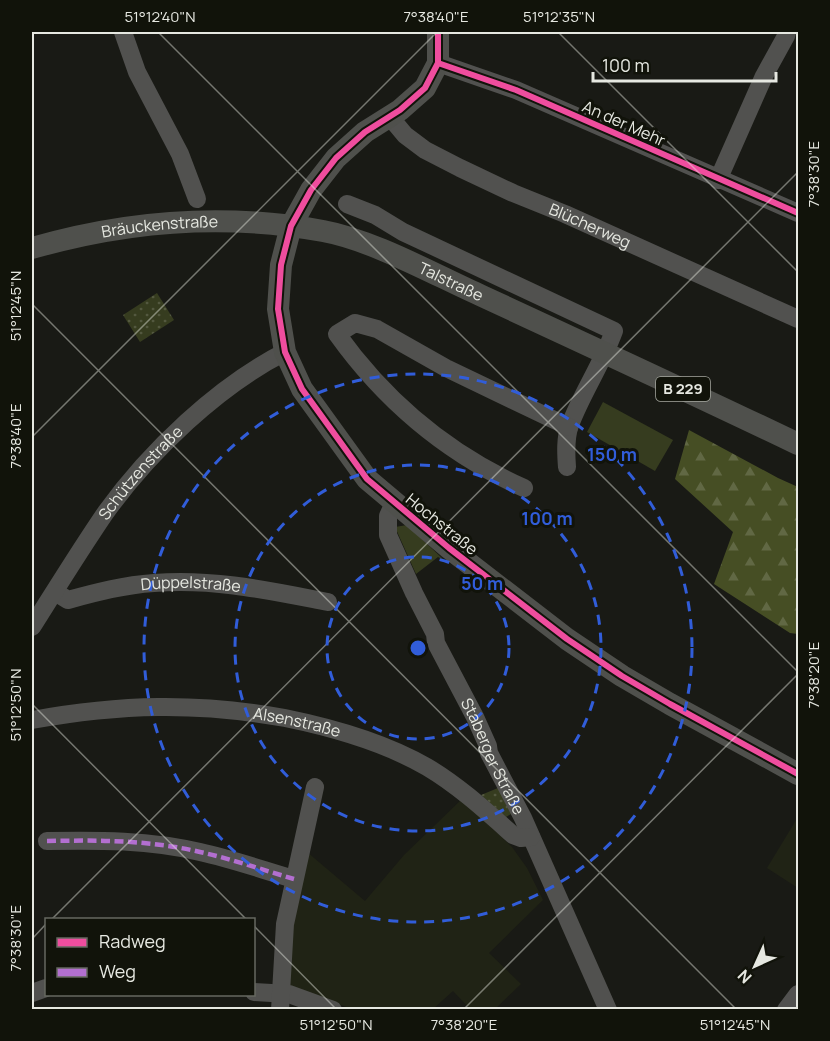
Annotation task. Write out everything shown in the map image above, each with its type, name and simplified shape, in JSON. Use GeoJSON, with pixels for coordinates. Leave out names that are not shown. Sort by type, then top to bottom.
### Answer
{"type":"FeatureCollection","features":[{"type":"Feature","properties":{"kind":"main road"},"geometry":{"type":"LineString","coordinates":[[438,32],[438,63]]}},
{"type":"Feature","properties":{"kind":"main road","name":"Hochstraße"},"geometry":{"type":"LineString","coordinates":[[438,63],[425,88],[390,117],[350,144],[336,158],[307,197],[291,226],[285,244],[279,279],[278,309],[285,352],[302,389],[367,479],[449,548],[587,653],[670,704],[798,774]]}},
{"type":"Feature","properties":{"kind":"main road","name":"Bräuckenstraße"},"geometry":{"type":"LineString","coordinates":[[32,248],[125,228],[186,221],[219,220],[291,226]]}},
{"type":"Feature","properties":{"kind":"main road","name":"Talstraße"},"geometry":{"type":"LineString","coordinates":[[291,226],[338,234],[385,252],[798,444]]}},
{"type":"Feature","properties":{"kind":"street"},"geometry":{"type":"LineString","coordinates":[[123,32],[137,72],[180,154],[197,199]]}},
{"type":"Feature","properties":{"kind":"street"},"geometry":{"type":"LineString","coordinates":[[718,180],[764,76],[787,32]]}},
{"type":"Feature","properties":{"kind":"street","name":"An der Mehr"},"geometry":{"type":"LineString","coordinates":[[438,63],[516,90],[798,213]]}},
{"type":"Feature","properties":{"kind":"street","name":"Blücherweg"},"geometry":{"type":"LineString","coordinates":[[390,117],[405,135],[425,150],[460,168],[798,319]]}},
{"type":"Feature","properties":{"kind":"street","name":"Talstraße"},"geometry":{"type":"LineString","coordinates":[[347,204],[375,215],[403,232],[614,331],[606,353]]}},
{"type":"Feature","properties":{"kind":"street"},"geometry":{"type":"LineString","coordinates":[[524,488],[498,477],[427,430],[378,385],[356,361],[337,334],[356,323],[378,329],[446,368],[569,427]]}},
{"type":"Feature","properties":{"kind":"street","name":"Schützenstraße"},"geometry":{"type":"LineString","coordinates":[[32,627],[106,513],[153,456],[236,382],[285,352]]}},
{"type":"Feature","properties":{"kind":"street"},"geometry":{"type":"LineString","coordinates":[[567,467],[566,450],[569,427],[606,353]]}},
{"type":"Feature","properties":{"kind":"street","name":"Staberger Straße"},"geometry":{"type":"LineString","coordinates":[[394,504],[388,516],[388,535],[435,634],[436,643],[475,717],[489,753],[531,837],[608,1010]]}},
{"type":"Feature","properties":{"kind":"street","name":"Düppelstraße"},"geometry":{"type":"LineString","coordinates":[[55,592],[68,600],[119,587],[155,582],[186,582],[238,585],[328,602]]}},
{"type":"Feature","properties":{"kind":"street","name":"Alsenstraße"},"geometry":{"type":"LineString","coordinates":[[32,720],[106,708],[196,706],[235,709],[305,722],[371,741],[427,767],[471,798],[513,835],[521,838],[531,837]]}},
{"type":"Feature","properties":{"kind":"street"},"geometry":{"type":"LineString","coordinates":[[280,1001],[285,924],[315,787]]}},
{"type":"Feature","properties":{"kind":"street"},"geometry":{"type":"LineString","coordinates":[[47,841],[109,840],[169,846],[200,852],[294,879]]}},
{"type":"Feature","properties":{"kind":"street"},"geometry":{"type":"LineString","coordinates":[[255,992],[280,1001]]}},
{"type":"Feature","properties":{"kind":"street"},"geometry":{"type":"LineString","coordinates":[[280,1001],[289,994],[333,1010]]}},
{"type":"Feature","properties":{"kind":"street"},"geometry":{"type":"LineString","coordinates":[[786,1010],[798,994]]}},
{"type":"Feature","properties":{"kind":"shaded area"},"geometry":{"type":"Polygon","coordinates":[[[462,799],[512,847],[527,868],[543,900],[489,953],[521,984],[495,1009],[470,1009],[453,991],[433,1009],[352,1009],[289,986],[289,928],[307,852],[365,901],[404,855],[462,799]]]}},
{"type":"Feature","properties":{"kind":"shaded area"},"geometry":{"type":"Polygon","coordinates":[[[798,817],[798,888],[767,868],[798,817]]]}},
{"type":"Feature","properties":{"kind":"green space"},"geometry":{"type":"Polygon","coordinates":[[[157,293],[174,320],[140,342],[123,315],[157,293]]]}},
{"type":"Feature","properties":{"kind":"green space"},"geometry":{"type":"Polygon","coordinates":[[[603,402],[673,440],[655,471],[587,432],[603,402]]]}},
{"type":"Feature","properties":{"kind":"green space"},"geometry":{"type":"Polygon","coordinates":[[[689,430],[798,487],[798,634],[790,633],[714,584],[733,532],[675,479],[689,430]]]}},
{"type":"Feature","properties":{"kind":"green space"},"geometry":{"type":"Polygon","coordinates":[[[407,525],[445,561],[438,557],[416,574],[395,527],[407,525]]]}},
{"type":"Feature","properties":{"kind":"green space"},"geometry":{"type":"Polygon","coordinates":[[[498,788],[511,814],[506,817],[481,795],[498,788]]]}},
{"type":"Feature","properties":{"kind":"marked path"},"geometry":{"type":"LineString","coordinates":[[47,841],[105,841],[162,845],[236,861],[294,879]]}},
{"type":"Feature","properties":{"kind":"cycle path"},"geometry":{"type":"LineString","coordinates":[[438,32],[438,63],[425,88],[400,110],[365,132],[336,158],[311,190],[291,226],[281,265],[278,309],[285,352],[302,389],[367,479],[449,548],[567,639],[622,676],[798,774]]}},
{"type":"Feature","properties":{"kind":"cycle path"},"geometry":{"type":"LineString","coordinates":[[438,63],[516,90],[798,213]]}}]}
